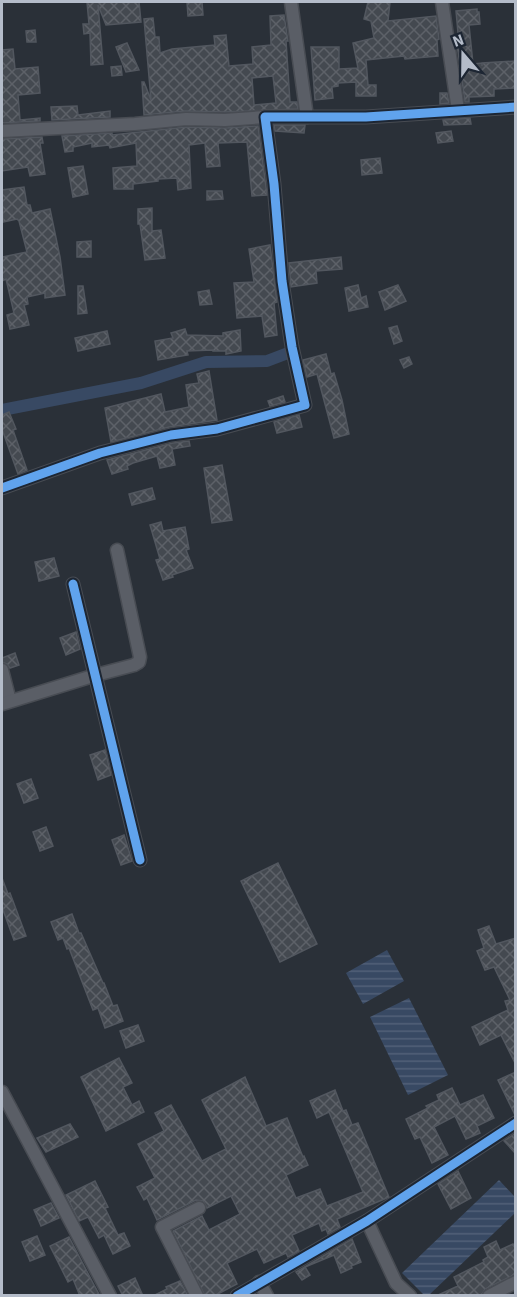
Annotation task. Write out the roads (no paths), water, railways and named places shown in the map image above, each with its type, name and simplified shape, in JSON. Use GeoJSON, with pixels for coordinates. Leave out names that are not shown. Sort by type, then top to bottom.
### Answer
{"type":"FeatureCollection","features":[{"type":"Feature","properties":{"kind":"street"},"geometry":{"type":"LineString","coordinates":[[291,2],[307,117]]}},
{"type":"Feature","properties":{"kind":"street"},"geometry":{"type":"LineString","coordinates":[[442,2],[458,110]]}},
{"type":"Feature","properties":{"kind":"street"},"geometry":{"type":"LineString","coordinates":[[2,131],[186,119],[366,117],[516,107]]}},
{"type":"Feature","properties":{"kind":"street"},"geometry":{"type":"LineString","coordinates":[[2,488],[100,453],[171,435],[217,429],[305,405],[292,347],[282,280],[274,184],[265,117]]}},
{"type":"Feature","properties":{"kind":"street"},"geometry":{"type":"LineString","coordinates":[[2,670],[6,702],[139,662],[140,657],[117,550]]}},
{"type":"Feature","properties":{"kind":"street"},"geometry":{"type":"LineString","coordinates":[[74,584],[140,860]]}},
{"type":"Feature","properties":{"kind":"street"},"geometry":{"type":"LineString","coordinates":[[2,1092],[110,1296]]}},
{"type":"Feature","properties":{"kind":"street"},"geometry":{"type":"LineString","coordinates":[[237,1296],[367,1221],[516,1123]]}},
{"type":"Feature","properties":{"kind":"street"},"geometry":{"type":"LineString","coordinates":[[196,1296],[162,1227],[199,1208]]}},
{"type":"Feature","properties":{"kind":"street"},"geometry":{"type":"LineString","coordinates":[[367,1221],[396,1283],[410,1296]]}},
{"type":"Feature","properties":{"kind":"street"},"geometry":{"type":"LineString","coordinates":[[260,1282],[267,1296]]}},
{"type":"Feature","properties":{"kind":"street"},"geometry":{"type":"LineString","coordinates":[[489,1296],[516,1282]]}},
{"type":"Feature","properties":{"kind":"water"},"geometry":{"type":"Polygon","coordinates":[[[387,950],[404,981],[363,1004],[346,973],[387,950]]]}},
{"type":"Feature","properties":{"kind":"water"},"geometry":{"type":"Polygon","coordinates":[[[409,998],[448,1075],[408,1095],[370,1017],[409,998]]]}},
{"type":"Feature","properties":{"kind":"water"},"geometry":{"type":"Polygon","coordinates":[[[499,1180],[515,1197],[515,1213],[429,1295],[424,1295],[402,1273],[499,1180]]]}},
{"type":"Feature","properties":{"kind":"waterway"},"geometry":{"type":"LineString","coordinates":[[2,410],[141,383],[206,362],[267,361],[288,353]]}}]}
